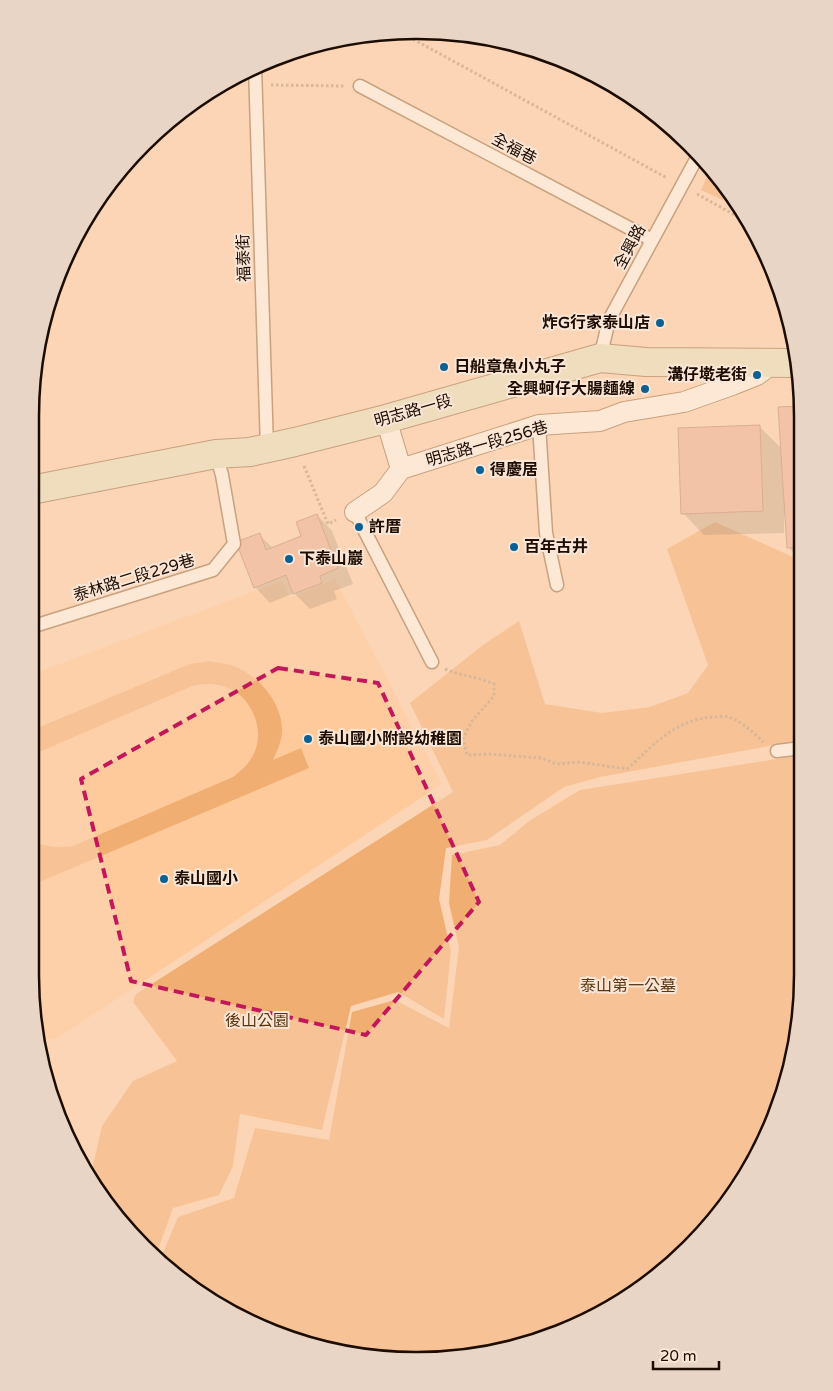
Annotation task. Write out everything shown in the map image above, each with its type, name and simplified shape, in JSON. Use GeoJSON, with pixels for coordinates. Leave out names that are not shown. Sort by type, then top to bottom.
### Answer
{"type":"FeatureCollection","features":[{"type":"Feature","properties":{"kind":"main road","name":"明志路一段"},"geometry":{"type":"LineString","coordinates":[[39,488],[216,454],[250,452],[294,442],[386,419],[600,358],[646,362],[785,363]]}},
{"type":"Feature","properties":{"kind":"street","name":"明志路一段256巷"},"geometry":{"type":"LineString","coordinates":[[401,469],[539,425],[600,421],[624,412],[684,402],[732,386],[785,363]]}},
{"type":"Feature","properties":{"kind":"street"},"geometry":{"type":"LineString","coordinates":[[355,512],[383,493],[401,469],[386,419]]}},
{"type":"Feature","properties":{"kind":"lane","name":"福泰街"},"geometry":{"type":"LineString","coordinates":[[255,75],[266,448]]}},
{"type":"Feature","properties":{"kind":"lane","name":"全福巷"},"geometry":{"type":"LineString","coordinates":[[360,86],[652,240]]}},
{"type":"Feature","properties":{"kind":"lane","name":"全興路"},"geometry":{"type":"LineString","coordinates":[[600,358],[609,320],[695,161]]}},
{"type":"Feature","properties":{"kind":"lane"},"geometry":{"type":"LineString","coordinates":[[539,425],[546,533],[557,585]]}},
{"type":"Feature","properties":{"kind":"lane","name":"泰林路二段229巷"},"geometry":{"type":"LineString","coordinates":[[39,624],[213,570],[234,544],[222,475],[216,454]]}},
{"type":"Feature","properties":{"kind":"lane"},"geometry":{"type":"LineString","coordinates":[[355,512],[432,662]]}},
{"type":"Feature","properties":{"kind":"lane"},"geometry":{"type":"LineString","coordinates":[[777,750],[794,749]]}},
{"type":"Feature","properties":{"kind":"path"},"geometry":{"type":"LineString","coordinates":[[413,39],[737,216]]}},
{"type":"Feature","properties":{"kind":"path"},"geometry":{"type":"LineString","coordinates":[[256,84],[360,86]]}},
{"type":"Feature","properties":{"kind":"path"},"geometry":{"type":"LineString","coordinates":[[294,442],[328,524],[355,512]]}},
{"type":"Feature","properties":{"kind":"path"},"geometry":{"type":"LineString","coordinates":[[432,662],[434,665],[460,675],[481,678],[494,684],[494,696],[472,721],[463,738],[467,755],[489,754],[541,758],[556,764],[579,762],[627,769],[660,738],[684,724],[703,718],[728,716],[777,750]]}},
{"type":"Feature","properties":{"kind":"highlighted area"},"geometry":{"type":"Polygon","coordinates":[[[278,668],[378,683],[479,902],[366,1035],[131,981],[81,779],[278,668]]]}},
{"type":"Feature","properties":{"kind":"shaded area","name":"泰山國小"},"geometry":{"type":"Polygon","coordinates":[[[335,579],[442,784],[58,1038],[45,1040],[39,974],[39,672],[282,581],[290,598],[335,579]]]}},
{"type":"Feature","properties":{"kind":"green space"},"geometry":{"type":"Polygon","coordinates":[[[708,176],[727,202],[701,190],[708,176]]]}},
{"type":"Feature","properties":{"kind":"green space","name":"後山公園"},"geometry":{"type":"Polygon","coordinates":[[[715,522],[794,557],[794,741],[600,777],[564,787],[487,840],[446,848],[439,899],[451,951],[444,1019],[398,992],[351,1006],[322,1130],[240,1114],[233,1166],[219,1195],[173,1208],[158,1250],[132,1224],[92,1168],[102,1126],[133,1081],[177,1061],[133,1002],[136,994],[453,792],[410,703],[483,645],[519,621],[545,704],[602,713],[650,707],[688,693],[708,665],[667,549],[715,522]]]}},
{"type":"Feature","properties":{"kind":"green space"},"geometry":{"type":"Polygon","coordinates":[[[210,661],[228,664],[242,670],[260,683],[274,701],[281,721],[281,738],[273,760],[301,748],[309,768],[39,882],[39,843],[62,847],[73,846],[233,777],[251,759],[258,741],[256,721],[252,711],[240,695],[232,689],[214,684],[192,686],[39,752],[39,727],[190,664],[210,661]]]}},
{"type":"Feature","properties":{"kind":"green space","name":"泰山第一公墓"},"geometry":{"type":"Polygon","coordinates":[[[794,756],[794,974],[791,1024],[787,1048],[774,1096],[755,1142],[731,1184],[701,1224],[666,1259],[626,1289],[584,1313],[538,1332],[514,1339],[466,1349],[441,1351],[416,1352],[367,1349],[343,1345],[295,1332],[228,1302],[167,1259],[162,1255],[178,1217],[234,1198],[255,1128],[329,1140],[352,1012],[395,1000],[449,1028],[459,947],[449,903],[452,855],[500,845],[529,821],[580,790],[794,756]]]}},
{"type":"Feature","properties":{"kind":"building"},"geometry":{"type":"Polygon","coordinates":[[[794,406],[794,548],[787,548],[778,407],[794,406]]]}},
{"type":"Feature","properties":{"kind":"building"},"geometry":{"type":"Polygon","coordinates":[[[760,425],[763,511],[681,514],[678,428],[760,425]]]}},
{"type":"Feature","properties":{"kind":"building","name":"下泰山巖"},"geometry":{"type":"Polygon","coordinates":[[[317,514],[338,568],[320,576],[322,583],[293,594],[286,575],[254,588],[236,542],[260,533],[266,550],[301,536],[296,522],[317,514]]]}},
{"type":"Feature","properties":{"kind":"place","name":"炸G行家泰山店"},"geometry":{"type":"Point","coordinates":[660,323]}},
{"type":"Feature","properties":{"kind":"place","name":"日船章魚小丸子"},"geometry":{"type":"Point","coordinates":[444,367]}},
{"type":"Feature","properties":{"kind":"place","name":"溝仔墘老街"},"geometry":{"type":"Point","coordinates":[757,375]}},
{"type":"Feature","properties":{"kind":"place","name":"全興蚵仔大腸麵線"},"geometry":{"type":"Point","coordinates":[645,389]}},
{"type":"Feature","properties":{"kind":"place","name":"得慶居"},"geometry":{"type":"Point","coordinates":[480,470]}},
{"type":"Feature","properties":{"kind":"place","name":"許厝"},"geometry":{"type":"Point","coordinates":[359,527]}},
{"type":"Feature","properties":{"kind":"place","name":"百年古井"},"geometry":{"type":"Point","coordinates":[514,547]}},
{"type":"Feature","properties":{"kind":"place","name":"下泰山巖"},"geometry":{"type":"Point","coordinates":[289,559]}},
{"type":"Feature","properties":{"kind":"place","name":"泰山國小附設幼稚園"},"geometry":{"type":"Point","coordinates":[308,739]}},
{"type":"Feature","properties":{"kind":"place","name":"泰山國小"},"geometry":{"type":"Point","coordinates":[164,879]}}]}
